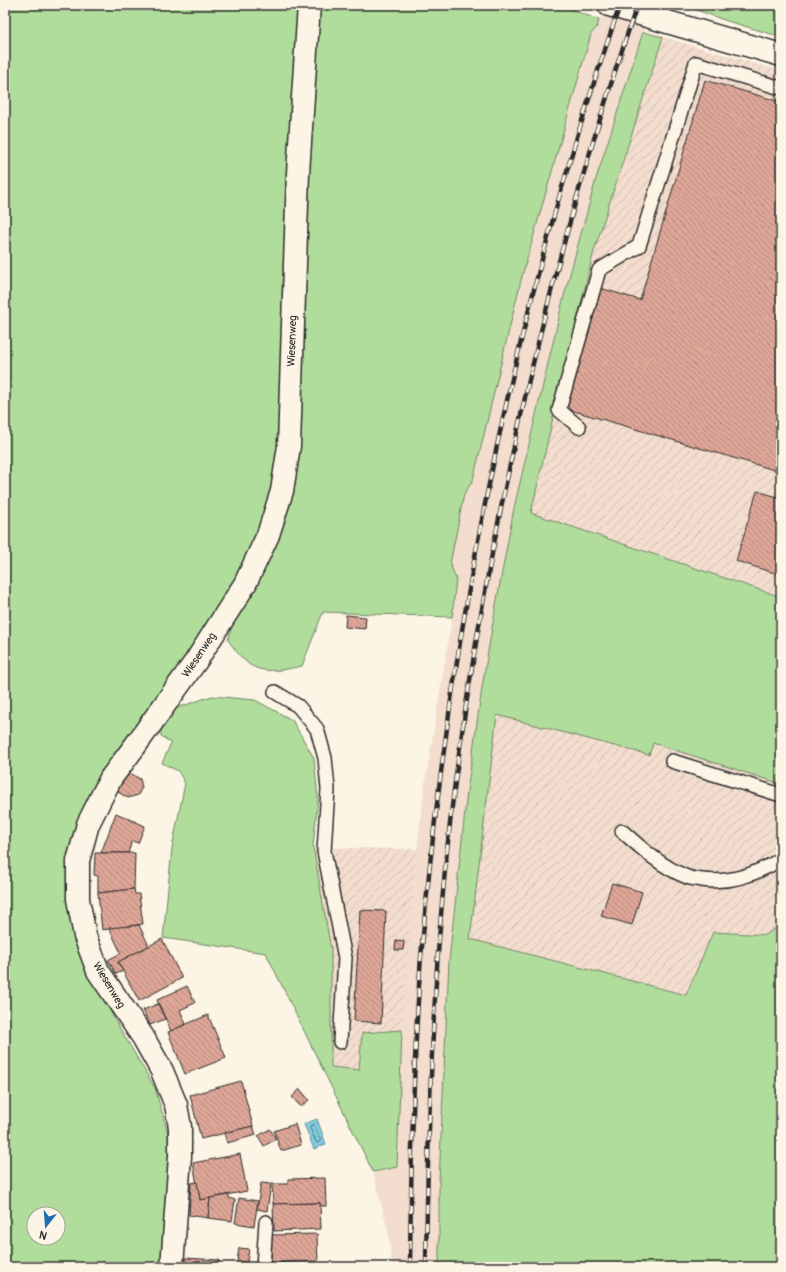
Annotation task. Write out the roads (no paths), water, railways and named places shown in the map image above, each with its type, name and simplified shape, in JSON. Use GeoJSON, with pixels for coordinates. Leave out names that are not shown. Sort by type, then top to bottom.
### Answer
{"type":"FeatureCollection","features":[{"type":"Feature","properties":{"kind":"street","name":"Wiesenweg"},"geometry":{"type":"LineString","coordinates":[[172,1267],[180,1156],[180,1127],[176,1104],[162,1071],[143,1037],[98,971],[84,936],[78,899],[78,861],[88,824],[111,778],[196,661],[245,584],[268,535],[282,491],[288,446],[298,173],[309,5]]}},
{"type":"Feature","properties":{"kind":"street"},"geometry":{"type":"LineString","coordinates":[[609,5],[781,55]]}},
{"type":"Feature","properties":{"kind":"lane"},"geometry":{"type":"LineString","coordinates":[[579,427],[558,410],[599,270],[639,246],[696,63],[781,88]]}},
{"type":"Feature","properties":{"kind":"lane"},"geometry":{"type":"LineString","coordinates":[[275,692],[298,706],[317,729],[325,758],[328,789],[324,851],[345,958],[340,1042]]}},
{"type":"Feature","properties":{"kind":"lane"},"geometry":{"type":"LineString","coordinates":[[672,762],[781,795]]}},
{"type":"Feature","properties":{"kind":"lane"},"geometry":{"type":"LineString","coordinates":[[622,831],[651,856],[689,878],[714,881],[741,878],[768,867],[781,859]]}},
{"type":"Feature","properties":{"kind":"lane"},"geometry":{"type":"LineString","coordinates":[[263,1267],[266,1222]]}},
{"type":"Feature","properties":{"kind":"water"},"geometry":{"type":"Polygon","coordinates":[[[317,1119],[326,1144],[314,1149],[304,1124],[317,1119]]]}},
{"type":"Feature","properties":{"kind":"railway"},"geometry":{"type":"LineString","coordinates":[[410,1267],[413,1112],[421,957],[433,836],[449,715],[468,595],[491,475],[517,356],[548,238],[582,121],[620,5]]}},
{"type":"Feature","properties":{"kind":"railway"},"geometry":{"type":"LineString","coordinates":[[426,1267],[430,1088],[441,909],[454,790],[468,690],[504,492],[550,295],[606,101],[637,5]]}}]}
